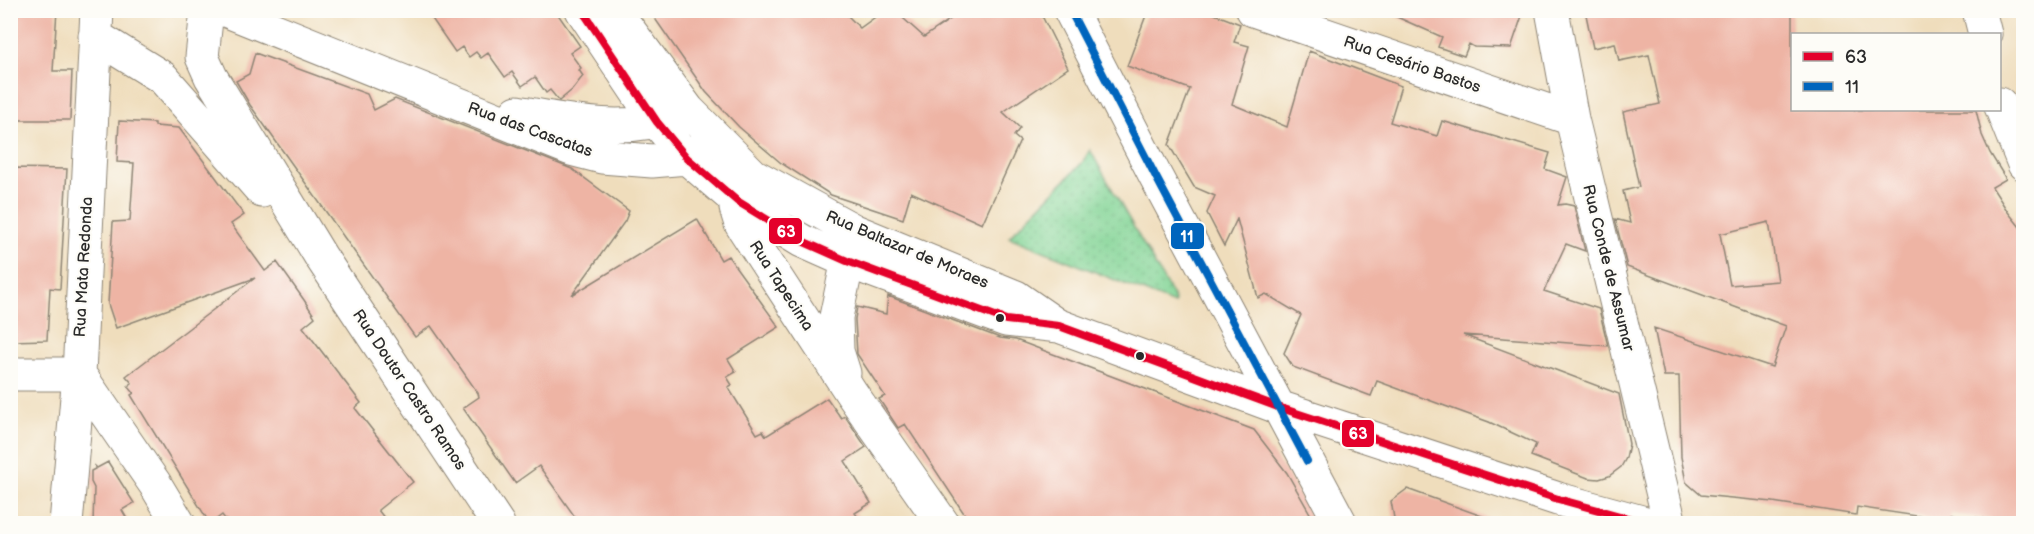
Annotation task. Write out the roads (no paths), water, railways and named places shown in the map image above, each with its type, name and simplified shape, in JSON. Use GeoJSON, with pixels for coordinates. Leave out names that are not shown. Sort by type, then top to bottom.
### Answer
{"type":"FeatureCollection","features":[{"type":"Feature","properties":{"kind":"street"},"geometry":{"type":"LineString","coordinates":[[163,78],[183,74],[192,69],[202,57],[207,10]]}},
{"type":"Feature","properties":{"kind":"street","name":"Rua das Cascatas"},"geometry":{"type":"LineString","coordinates":[[225,10],[571,148],[602,157],[652,161],[687,158]]}},
{"type":"Feature","properties":{"kind":"street","name":"Rua Baltazar de Moraes"},"geometry":{"type":"LineString","coordinates":[[582,10],[657,122],[687,158],[745,188],[802,241],[851,246],[1006,320],[1059,326],[1278,407],[1558,499],[1649,524]]}},
{"type":"Feature","properties":{"kind":"street","name":"Rua Baltazar de Moraes"},"geometry":{"type":"LineString","coordinates":[[614,10],[688,110],[715,138],[745,188]]}},
{"type":"Feature","properties":{"kind":"street"},"geometry":{"type":"LineString","coordinates":[[1070,10],[1341,524]]}},
{"type":"Feature","properties":{"kind":"street","name":"Rua Cesário Bastos"},"geometry":{"type":"LineString","coordinates":[[1252,10],[1572,119]]}},
{"type":"Feature","properties":{"kind":"street","name":"Rua Conde de Assumar"},"geometry":{"type":"LineString","coordinates":[[1552,10],[1572,119],[1670,524]]}},
{"type":"Feature","properties":{"kind":"street"},"geometry":{"type":"LineString","coordinates":[[1979,10],[1984,33]]}},
{"type":"Feature","properties":{"kind":"street","name":"Rua Doutor Castro Ramos"},"geometry":{"type":"LineString","coordinates":[[96,23],[163,78],[321,257]]}},
{"type":"Feature","properties":{"kind":"street","name":"Rua Mata Redonda"},"geometry":{"type":"LineString","coordinates":[[66,524],[79,374],[96,23]]}},
{"type":"Feature","properties":{"kind":"street","name":"Rua Doutor Castro Ramos"},"geometry":{"type":"LineString","coordinates":[[202,57],[211,77],[321,257],[498,524]]}},
{"type":"Feature","properties":{"kind":"street","name":"Rua das Cascatas"},"geometry":{"type":"LineString","coordinates":[[447,99],[568,121],[601,124],[657,122],[688,110]]}},
{"type":"Feature","properties":{"kind":"street"},"geometry":{"type":"LineString","coordinates":[[2001,111],[2024,164]]}},
{"type":"Feature","properties":{"kind":"street"},"geometry":{"type":"LineString","coordinates":[[687,158],[715,138]]}},
{"type":"Feature","properties":{"kind":"street","name":"Rua Tapecima"},"geometry":{"type":"LineString","coordinates":[[745,188],[737,215],[741,224],[852,394],[943,524]]}},
{"type":"Feature","properties":{"kind":"street","name":"Rua Tapecima"},"geometry":{"type":"LineString","coordinates":[[851,246],[836,317],[837,351],[852,394]]}},
{"type":"Feature","properties":{"kind":"street"},"geometry":{"type":"LineString","coordinates":[[10,374],[79,374],[155,484],[178,524]]}}]}
